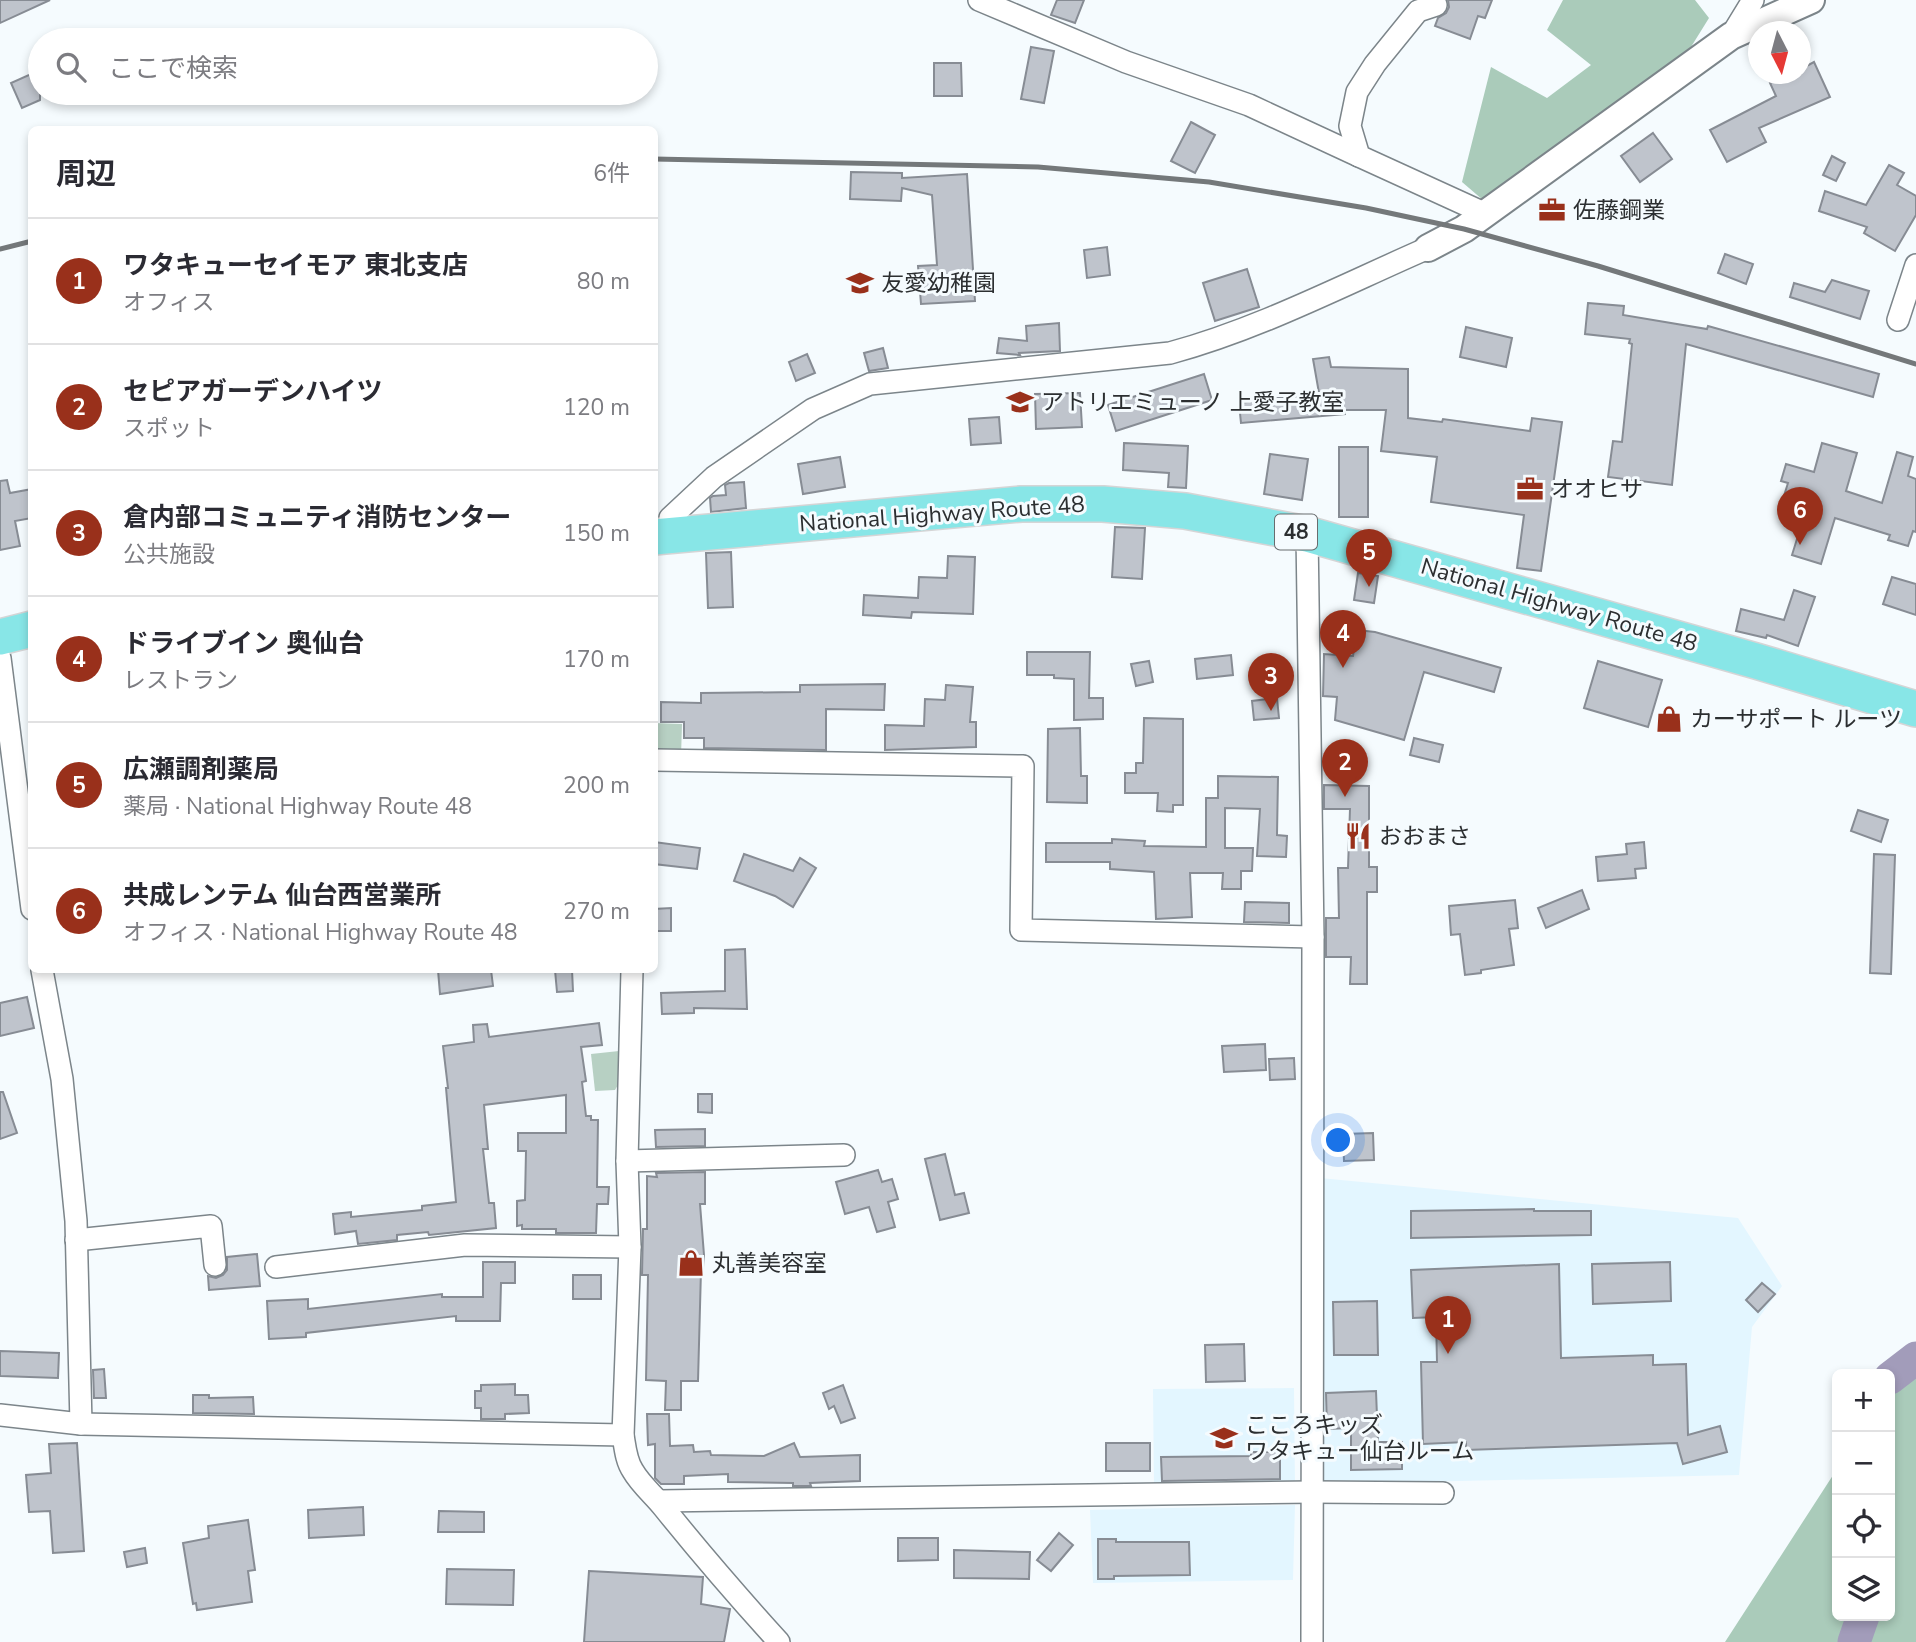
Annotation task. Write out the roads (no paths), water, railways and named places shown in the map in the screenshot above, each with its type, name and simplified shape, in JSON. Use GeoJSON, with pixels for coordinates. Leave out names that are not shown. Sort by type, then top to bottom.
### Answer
{"type":"FeatureCollection","features":[{"type":"Feature","properties":{"kind":"highway","name":"National Highway Route 48"},"geometry":{"type":"LineString","coordinates":[[663,536],[1021,504],[1103,504],[1185,511],[1307,534],[1916,709]]}},
{"type":"Feature","properties":{"kind":"highway"},"geometry":{"type":"LineString","coordinates":[[0,638],[28,630]]}},
{"type":"Feature","properties":{"kind":"street"},"geometry":{"type":"LineString","coordinates":[[979,0],[1126,62],[1249,105],[1486,214]]}},
{"type":"Feature","properties":{"kind":"street"},"geometry":{"type":"LineString","coordinates":[[1731,36],[1753,0]]}},
{"type":"Feature","properties":{"kind":"street"},"geometry":{"type":"LineString","coordinates":[[663,536],[670,518],[714,477],[813,409],[870,384],[1170,353],[1210,342],[1242,329],[1428,248],[1486,214],[1731,36],[1811,0]]}},
{"type":"Feature","properties":{"kind":"street"},"geometry":{"type":"LineString","coordinates":[[1359,156],[1350,126],[1357,92],[1375,64],[1418,11],[1436,5]]}},
{"type":"Feature","properties":{"kind":"street"},"geometry":{"type":"LineString","coordinates":[[1898,320],[1916,265]]}},
{"type":"Feature","properties":{"kind":"street"},"geometry":{"type":"LineString","coordinates":[[1307,534],[1313,937],[1312,1642]]}},
{"type":"Feature","properties":{"kind":"street"},"geometry":{"type":"LineString","coordinates":[[0,658],[28,878]]}},
{"type":"Feature","properties":{"kind":"street"},"geometry":{"type":"LineString","coordinates":[[658,760],[1023,766],[1021,930],[1313,937]]}},
{"type":"Feature","properties":{"kind":"street"},"geometry":{"type":"LineString","coordinates":[[43,973],[62,1079],[76,1240],[81,1423]]}},
{"type":"Feature","properties":{"kind":"street"},"geometry":{"type":"LineString","coordinates":[[632,973],[627,1161],[630,1247],[623,1435],[631,1468],[717,1574],[779,1642]]}},
{"type":"Feature","properties":{"kind":"street"},"geometry":{"type":"LineString","coordinates":[[627,1161],[844,1155]]}},
{"type":"Feature","properties":{"kind":"street"},"geometry":{"type":"LineString","coordinates":[[76,1240],[211,1226],[215,1265]]}},
{"type":"Feature","properties":{"kind":"street"},"geometry":{"type":"LineString","coordinates":[[276,1266],[466,1245],[630,1247]]}},
{"type":"Feature","properties":{"kind":"street"},"geometry":{"type":"LineString","coordinates":[[0,1415],[81,1423],[623,1435]]}},
{"type":"Feature","properties":{"kind":"street"},"geometry":{"type":"LineString","coordinates":[[659,1501],[1314,1492],[1443,1493]]}},
{"type":"Feature","properties":{"kind":"waterway"},"geometry":{"type":"LineString","coordinates":[[1895,1374],[1916,1358]]}},
{"type":"Feature","properties":{"kind":"waterway"},"geometry":{"type":"LineString","coordinates":[[1854,1642],[1861,1621]]}},
{"type":"Feature","properties":{"kind":"railway"},"geometry":{"type":"LineString","coordinates":[[658,159],[1038,167],[1209,182],[1366,208],[1464,229],[1598,266],[1916,364]]}},
{"type":"Feature","properties":{"kind":"railway"},"geometry":{"type":"LineString","coordinates":[[0,249],[28,242]]}},
{"type":"Feature","properties":{"kind":"place","name":"佐藤鋼業"},"geometry":{"type":"Point","coordinates":[1552,210]}},
{"type":"Feature","properties":{"kind":"place","name":"友愛幼稚園"},"geometry":{"type":"Point","coordinates":[860,283]}},
{"type":"Feature","properties":{"kind":"place","name":"アトリエミューノ 上愛子教室"},"geometry":{"type":"Point","coordinates":[1020,402]}},
{"type":"Feature","properties":{"kind":"place","name":"オオヒサ"},"geometry":{"type":"Point","coordinates":[1530,489]}},
{"type":"Feature","properties":{"kind":"place","name":"共成レンテム 仙台西営業所"},"geometry":{"type":"Point","coordinates":[1800,545]}},
{"type":"Feature","properties":{"kind":"place","name":"広瀬調剤薬局"},"geometry":{"type":"Point","coordinates":[1369,587]}},
{"type":"Feature","properties":{"kind":"place","name":"ドライブイン 奥仙台"},"geometry":{"type":"Point","coordinates":[1343,668]}},
{"type":"Feature","properties":{"kind":"place","name":"倉内部コミュニティ消防センター"},"geometry":{"type":"Point","coordinates":[1271,711]}},
{"type":"Feature","properties":{"kind":"place","name":"カーサポート ルーツ"},"geometry":{"type":"Point","coordinates":[1669,719]}},
{"type":"Feature","properties":{"kind":"place","name":"セピアガーデンハイツ"},"geometry":{"type":"Point","coordinates":[1345,797]}},
{"type":"Feature","properties":{"kind":"place","name":"おおまさ"},"geometry":{"type":"Point","coordinates":[1358,836]}},
{"type":"Feature","properties":{"kind":"place","name":"丸善美容室"},"geometry":{"type":"Point","coordinates":[691,1263]}},
{"type":"Feature","properties":{"kind":"place","name":"ワタキューセイモア 東北支店"},"geometry":{"type":"Point","coordinates":[1448,1354]}},
{"type":"Feature","properties":{"kind":"place","name":"こころキッズ ワタキュー仙台ルーム"},"geometry":{"type":"Point","coordinates":[1224,1438]}}]}
